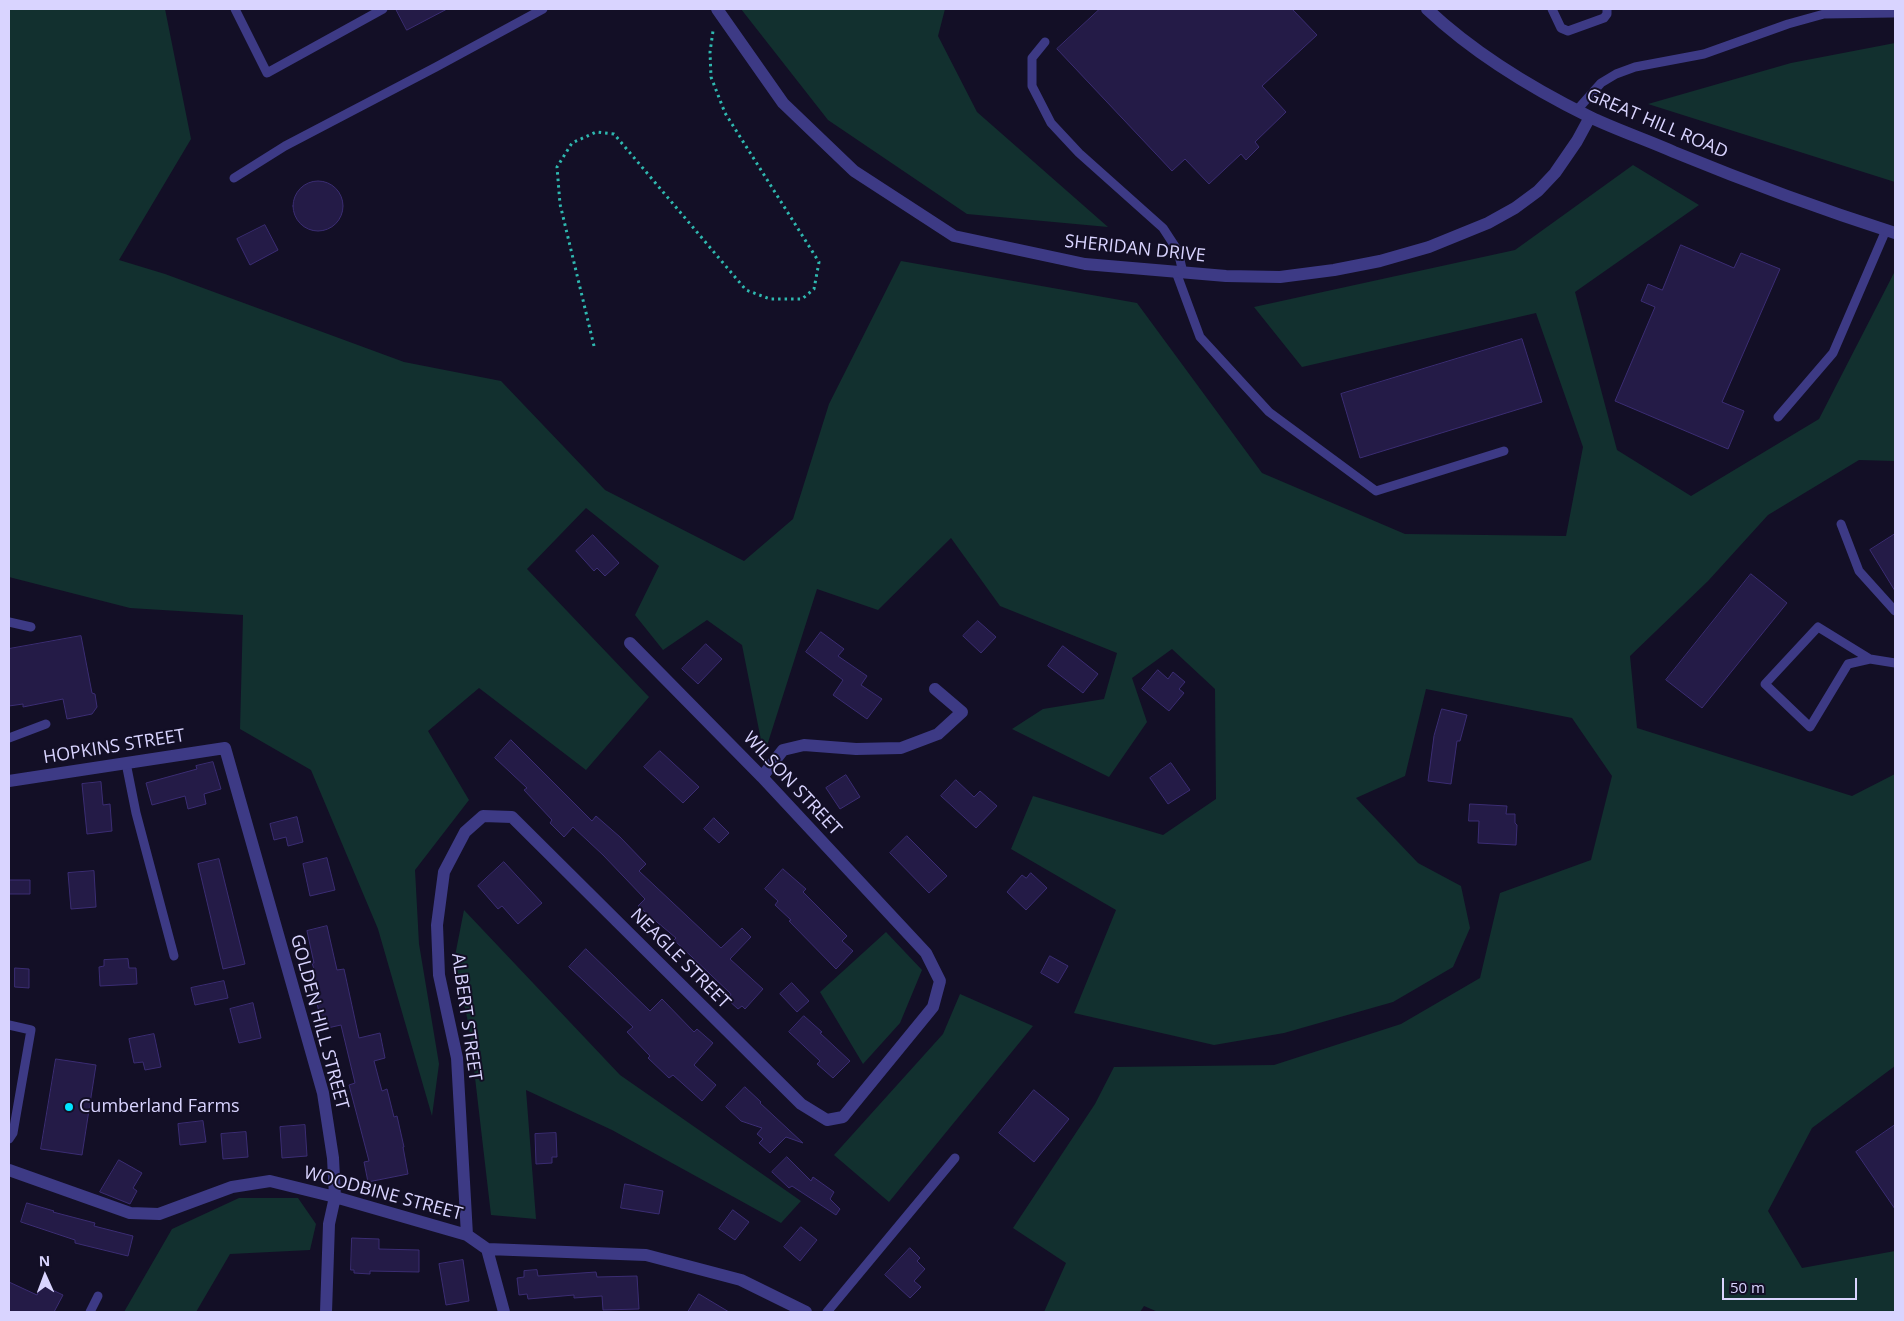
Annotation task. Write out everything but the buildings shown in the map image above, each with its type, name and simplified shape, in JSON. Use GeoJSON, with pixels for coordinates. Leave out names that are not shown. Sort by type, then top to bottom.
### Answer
{"type":"FeatureCollection","features":[{"type":"Feature","properties":{"kind":"street","name":"SHERIDAN DRIVE"},"geometry":{"type":"LineString","coordinates":[[717,9],[783,103],[854,171],[954,236],[1085,264],[1226,276],[1280,277],[1334,270],[1380,261],[1429,248],[1488,222],[1514,208],[1538,191],[1555,173],[1577,142],[1590,117]]}},
{"type":"Feature","properties":{"kind":"street","name":"GREAT HILL ROAD"},"geometry":{"type":"LineString","coordinates":[[1434,11],[1480,53],[1502,69],[1590,117],[1718,170],[1810,205],[1891,231]]}},
{"type":"Feature","properties":{"kind":"street","name":"WILSON STREET"},"geometry":{"type":"LineString","coordinates":[[630,643],[762,777],[926,953],[940,981],[933,1007],[843,1117],[827,1120]]}},
{"type":"Feature","properties":{"kind":"street"},"geometry":{"type":"LineString","coordinates":[[762,777],[783,750],[804,745],[901,748],[938,734],[962,712],[935,690]]}},
{"type":"Feature","properties":{"kind":"street","name":"HOPKINS STREET"},"geometry":{"type":"LineString","coordinates":[[9,781],[225,748]]}},
{"type":"Feature","properties":{"kind":"street","name":"GOLDEN HILL STREET"},"geometry":{"type":"LineString","coordinates":[[225,748],[323,1092],[333,1158],[334,1197],[329,1224],[326,1312]]}},
{"type":"Feature","properties":{"kind":"street","name":"ALBERT STREET"},"geometry":{"type":"LineString","coordinates":[[467,1235],[457,1058],[439,975],[437,925],[444,872],[465,832],[484,816],[512,817]]}},
{"type":"Feature","properties":{"kind":"street","name":"NEAGLE STREET"},"geometry":{"type":"LineString","coordinates":[[512,817],[801,1104],[827,1120]]}},
{"type":"Feature","properties":{"kind":"street","name":"WOODBINE STREET"},"geometry":{"type":"LineString","coordinates":[[9,1170],[130,1213],[159,1214],[232,1187],[270,1181],[467,1235],[487,1249]]}},
{"type":"Feature","properties":{"kind":"street"},"geometry":{"type":"LineString","coordinates":[[504,1312],[487,1249],[646,1255],[741,1280],[806,1312]]}},
{"type":"Feature","properties":{"kind":"lane"},"geometry":{"type":"LineString","coordinates":[[235,9],[267,73],[383,9]]}},
{"type":"Feature","properties":{"kind":"lane"},"geometry":{"type":"LineString","coordinates":[[234,178],[285,146],[436,68],[543,9]]}},
{"type":"Feature","properties":{"kind":"lane"},"geometry":{"type":"LineString","coordinates":[[1552,9],[1561,28],[1568,31],[1604,18],[1607,14],[1607,9]]}},
{"type":"Feature","properties":{"kind":"lane"},"geometry":{"type":"LineString","coordinates":[[1577,110],[1601,83],[1616,74],[1635,67],[1704,54],[1788,24],[1824,14],[1893,13]]}},
{"type":"Feature","properties":{"kind":"lane"},"geometry":{"type":"LineString","coordinates":[[1045,42],[1032,58],[1032,86],[1052,123],[1079,153],[1163,228],[1178,251],[1179,272],[1200,337],[1269,412],[1376,491],[1504,451]]}},
{"type":"Feature","properties":{"kind":"lane"},"geometry":{"type":"LineString","coordinates":[[1778,416],[1834,354],[1891,231]]}},
{"type":"Feature","properties":{"kind":"lane"},"geometry":{"type":"LineString","coordinates":[[1841,524],[1859,571],[1895,611]]}},
{"type":"Feature","properties":{"kind":"lane"},"geometry":{"type":"LineString","coordinates":[[9,622],[31,626]]}},
{"type":"Feature","properties":{"kind":"lane"},"geometry":{"type":"LineString","coordinates":[[1870,659],[1818,627],[1765,684],[1810,727],[1848,664],[1870,659],[1895,663]]}},
{"type":"Feature","properties":{"kind":"lane"},"geometry":{"type":"LineString","coordinates":[[9,738],[46,724]]}},
{"type":"Feature","properties":{"kind":"lane"},"geometry":{"type":"LineString","coordinates":[[126,763],[136,813],[174,956]]}},
{"type":"Feature","properties":{"kind":"lane"},"geometry":{"type":"LineString","coordinates":[[9,1025],[31,1030],[13,1134],[9,1139]]}},
{"type":"Feature","properties":{"kind":"lane"},"geometry":{"type":"LineString","coordinates":[[827,1312],[955,1158]]}},
{"type":"Feature","properties":{"kind":"lane"},"geometry":{"type":"LineString","coordinates":[[90,1312],[98,1296]]}},
{"type":"Feature","properties":{"kind":"path"},"geometry":{"type":"LineString","coordinates":[[594,346],[560,204],[557,166],[572,143],[596,132],[614,134],[746,290],[770,299],[802,299],[814,289],[819,262],[725,113],[711,77],[710,52],[717,9]]}},
{"type":"Feature","properties":{"kind":"green space"},"geometry":{"type":"Polygon","coordinates":[[[9,9],[165,9],[191,139],[119,260],[165,274],[404,362],[501,381],[605,490],[744,561],[793,519],[829,404],[901,261],[1137,303],[1262,473],[1405,534],[1566,536],[1583,447],[1536,313],[1302,367],[1254,307],[1515,250],[1633,165],[1699,205],[1575,292],[1617,450],[1691,496],[1819,419],[1895,271],[1895,461],[1859,460],[1768,515],[1708,581],[1630,656],[1637,728],[1852,796],[1895,774],[1895,1066],[1812,1128],[1768,1211],[1802,1268],[1895,1251],[1895,1312],[1158,1312],[1144,1306],[1140,1312],[1044,1312],[1066,1263],[1013,1228],[1095,1104],[1114,1067],[1274,1065],[1401,1024],[1480,978],[1500,893],[1591,860],[1612,776],[1572,718],[1426,689],[1405,776],[1356,798],[1418,863],[1461,886],[1470,928],[1453,967],[1393,1002],[1284,1033],[1214,1045],[1074,1013],[1116,910],[1011,849],[1033,796],[1163,835],[1216,799],[1215,689],[1172,649],[1132,678],[1147,722],[1109,777],[1012,729],[1043,709],[1104,699],[1117,653],[1000,606],[951,538],[878,610],[817,589],[764,755],[742,645],[707,620],[663,650],[635,615],[659,566],[586,508],[527,569],[649,697],[586,770],[479,688],[428,731],[469,800],[415,870],[419,944],[439,1064],[432,1116],[378,929],[311,770],[240,729],[243,615],[130,608],[9,577],[9,9]]]}},
{"type":"Feature","properties":{"kind":"green space"},"geometry":{"type":"Polygon","coordinates":[[[741,9],[945,9],[938,36],[977,112],[1108,227],[967,214],[828,120],[741,9]]]}},
{"type":"Feature","properties":{"kind":"green space"},"geometry":{"type":"Polygon","coordinates":[[[1895,43],[1895,182],[1648,104],[1791,63],[1895,43]]]}},
{"type":"Feature","properties":{"kind":"green space"},"geometry":{"type":"Polygon","coordinates":[[[464,910],[620,1075],[801,1201],[781,1223],[612,1130],[526,1090],[536,1219],[491,1215],[469,1026],[454,961],[464,910]]]}},
{"type":"Feature","properties":{"kind":"green space"},"geometry":{"type":"Polygon","coordinates":[[[886,932],[922,970],[900,1023],[863,1064],[820,992],[886,932]]]}},
{"type":"Feature","properties":{"kind":"green space"},"geometry":{"type":"Polygon","coordinates":[[[960,994],[1033,1026],[889,1202],[834,1155],[943,1034],[960,994]]]}},
{"type":"Feature","properties":{"kind":"green space"},"geometry":{"type":"Polygon","coordinates":[[[239,1198],[298,1198],[316,1224],[310,1250],[230,1254],[196,1312],[124,1312],[172,1229],[239,1198]]]}},
{"type":"Feature","properties":{"kind":"place","name":"Cumberland Farms"},"geometry":{"type":"Point","coordinates":[69,1107]}}]}
